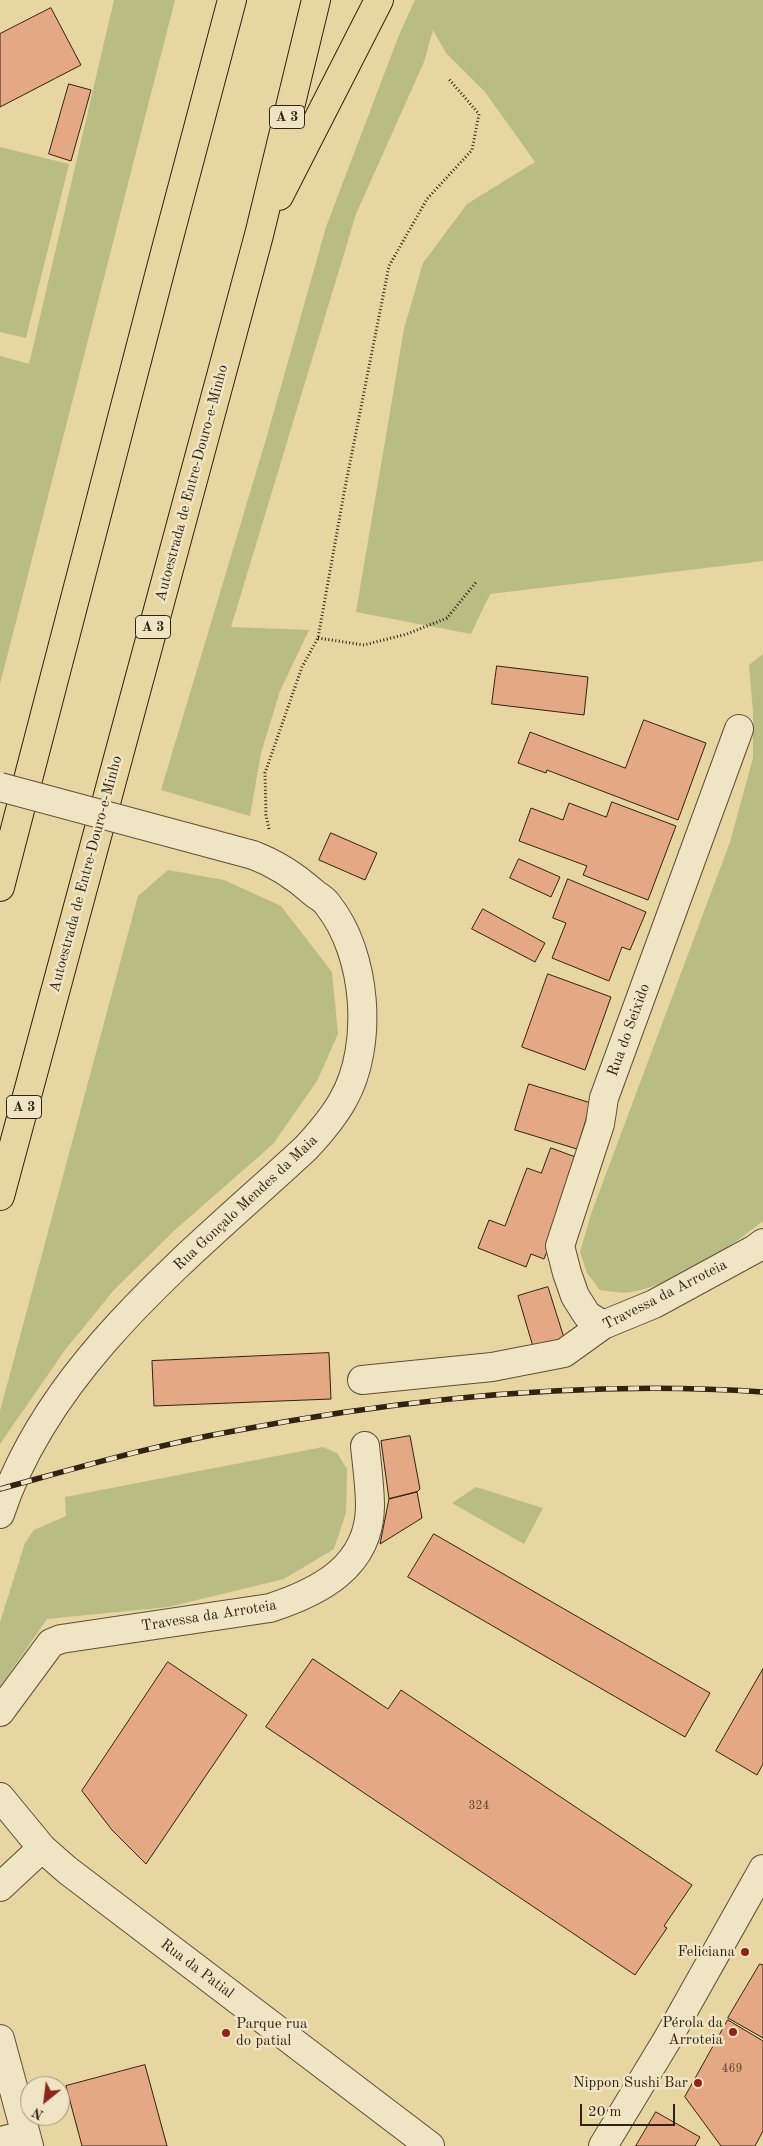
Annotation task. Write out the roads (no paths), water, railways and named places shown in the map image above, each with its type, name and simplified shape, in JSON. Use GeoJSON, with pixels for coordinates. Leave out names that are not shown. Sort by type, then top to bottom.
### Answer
{"type":"FeatureCollection","features":[{"type":"Feature","properties":{"kind":"highway"},"geometry":{"type":"LineString","coordinates":[[0,887],[64,647],[169,232],[232,0]]}},
{"type":"Feature","properties":{"kind":"highway","name":"Autoestrada de Entre-Douro-e-Minho"},"geometry":{"type":"LineString","coordinates":[[0,1196],[259,235],[316,0]]}},
{"type":"Feature","properties":{"kind":"highway"},"geometry":{"type":"LineString","coordinates":[[259,235],[379,0]]}},
{"type":"Feature","properties":{"kind":"street","name":"Rua do Seixido"},"geometry":{"type":"LineString","coordinates":[[604,1324],[587,1315],[575,1296],[560,1246],[600,1124],[604,1098],[739,729]]}},
{"type":"Feature","properties":{"kind":"street","name":"Rua Gonçalo Mendes da Maia"},"geometry":{"type":"LineString","coordinates":[[0,787],[253,855],[275,864],[294,876],[328,904],[349,940],[361,980],[363,1023],[358,1062],[344,1099],[326,1126],[306,1148],[134,1306],[98,1348],[40,1427],[20,1465],[0,1514]]}},
{"type":"Feature","properties":{"kind":"street","name":"Travessa da Arroteia"},"geometry":{"type":"LineString","coordinates":[[362,1380],[492,1367],[564,1353],[604,1324],[654,1304],[755,1249],[763,1242]]}},
{"type":"Feature","properties":{"kind":"street","name":"Travessa da Arroteia"},"geometry":{"type":"LineString","coordinates":[[0,1712],[51,1643],[61,1639],[270,1608],[298,1599],[324,1586],[346,1568],[361,1546],[368,1527],[370,1507],[365,1446]]}},
{"type":"Feature","properties":{"kind":"street","name":"Rua da Patial"},"geometry":{"type":"LineString","coordinates":[[0,1797],[42,1848],[124,1915],[430,2146]]}},
{"type":"Feature","properties":{"kind":"street"},"geometry":{"type":"LineString","coordinates":[[0,1887],[42,1848]]}},
{"type":"Feature","properties":{"kind":"street"},"geometry":{"type":"LineString","coordinates":[[604,2146],[667,2040],[763,1869]]}},
{"type":"Feature","properties":{"kind":"street"},"geometry":{"type":"LineString","coordinates":[[0,2039],[18,2141]]}},
{"type":"Feature","properties":{"kind":"railway"},"geometry":{"type":"LineString","coordinates":[[0,1489],[175,1443],[299,1419],[365,1409],[431,1401],[564,1390],[630,1388],[763,1392]]}},
{"type":"Feature","properties":{"kind":"place","name":"Feliciana"},"geometry":{"type":"Point","coordinates":[745,1952]}},
{"type":"Feature","properties":{"kind":"place","name":"Pérola da Arroteia"},"geometry":{"type":"Point","coordinates":[733,2032]}},
{"type":"Feature","properties":{"kind":"place","name":"Parque rua do patial"},"geometry":{"type":"Point","coordinates":[226,2033]}},
{"type":"Feature","properties":{"kind":"place","name":"Nippon Sushi Bar"},"geometry":{"type":"Point","coordinates":[698,2083]}}]}
